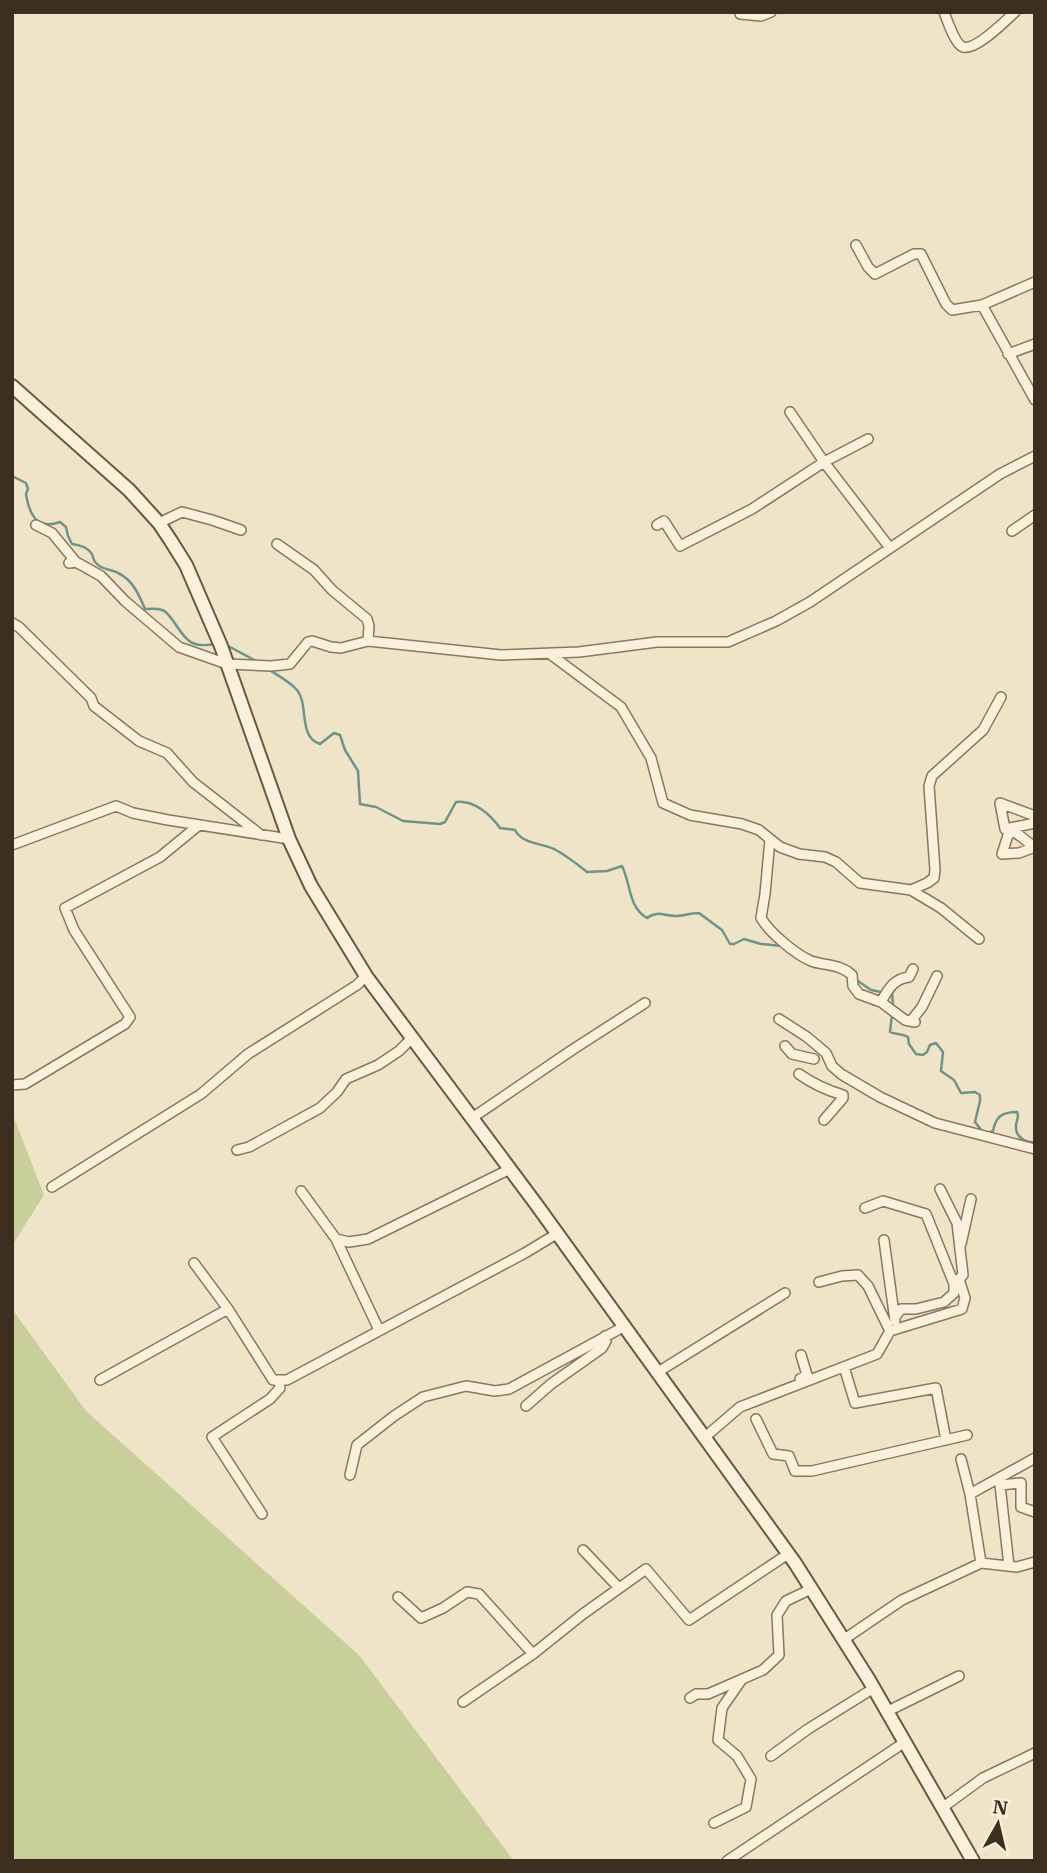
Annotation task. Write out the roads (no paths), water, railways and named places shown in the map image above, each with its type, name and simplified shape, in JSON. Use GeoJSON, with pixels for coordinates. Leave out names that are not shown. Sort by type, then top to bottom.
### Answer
{"type":"FeatureCollection","features":[{"type":"Feature","properties":{"kind":"main road"},"geometry":{"type":"LineString","coordinates":[[12,386],[129,490],[159,523],[186,565],[227,664],[289,839],[311,886],[366,976],[558,1233],[788,1554],[874,1688],[973,1861]]}},
{"type":"Feature","properties":{"kind":"street"},"geometry":{"type":"LineString","coordinates":[[740,14],[761,16],[771,12]]}},
{"type":"Feature","properties":{"kind":"street"},"geometry":{"type":"LineString","coordinates":[[944,12],[958,43],[969,47],[990,35],[1016,12]]}},
{"type":"Feature","properties":{"kind":"street"},"geometry":{"type":"LineString","coordinates":[[856,245],[868,267],[876,274],[914,254],[921,254],[946,304],[952,310],[982,306],[1035,282]]}},
{"type":"Feature","properties":{"kind":"street"},"geometry":{"type":"LineString","coordinates":[[982,306],[1035,400]]}},
{"type":"Feature","properties":{"kind":"street"},"geometry":{"type":"LineString","coordinates":[[1008,354],[1035,344]]}},
{"type":"Feature","properties":{"kind":"street"},"geometry":{"type":"LineString","coordinates":[[790,412],[824,462],[890,548]]}},
{"type":"Feature","properties":{"kind":"street"},"geometry":{"type":"LineString","coordinates":[[657,525],[664,521],[680,545],[752,509],[824,462],[867,439]]}},
{"type":"Feature","properties":{"kind":"street"},"geometry":{"type":"LineString","coordinates":[[37,524],[52,533],[73,563],[101,576],[125,601],[179,647],[227,664],[290,664],[308,642],[312,641],[341,648],[368,641],[500,655],[579,652],[657,642],[728,642],[776,621],[810,602],[1000,474],[1035,456]]}},
{"type":"Feature","properties":{"kind":"street"},"geometry":{"type":"LineString","coordinates":[[159,523],[182,512],[241,530]]}},
{"type":"Feature","properties":{"kind":"street"},"geometry":{"type":"LineString","coordinates":[[1012,531],[1035,514]]}},
{"type":"Feature","properties":{"kind":"street"},"geometry":{"type":"LineString","coordinates":[[277,544],[314,570],[332,590],[367,619],[368,641]]}},
{"type":"Feature","properties":{"kind":"street"},"geometry":{"type":"LineString","coordinates":[[12,623],[91,698],[94,706],[139,741],[167,753],[193,782],[261,835]]}},
{"type":"Feature","properties":{"kind":"street"},"geometry":{"type":"LineString","coordinates":[[550,654],[621,707],[650,758],[663,803],[690,815],[742,824],[758,830],[780,847],[799,854],[825,857],[836,862],[860,883],[911,890],[941,908],[979,939]]}},
{"type":"Feature","properties":{"kind":"street"},"geometry":{"type":"LineString","coordinates":[[911,890],[934,878],[929,786],[932,776],[983,730],[1000,697]]}},
{"type":"Feature","properties":{"kind":"street"},"geometry":{"type":"LineString","coordinates":[[1035,816],[1000,803],[1005,829],[1035,823]]}},
{"type":"Feature","properties":{"kind":"street"},"geometry":{"type":"LineString","coordinates":[[12,845],[116,806],[133,813],[289,839]]}},
{"type":"Feature","properties":{"kind":"street"},"geometry":{"type":"LineString","coordinates":[[12,1085],[25,1084],[125,1024],[130,1017],[74,930],[65,908],[160,857],[199,825]]}},
{"type":"Feature","properties":{"kind":"street"},"geometry":{"type":"LineString","coordinates":[[770,839],[761,918],[768,928],[809,960],[846,970],[852,975],[855,990],[869,999],[881,1002],[905,1020],[913,1021],[919,1013],[937,976]]}},
{"type":"Feature","properties":{"kind":"street"},"geometry":{"type":"LineString","coordinates":[[881,1002],[891,984],[900,978],[909,977],[913,970]]}},
{"type":"Feature","properties":{"kind":"street"},"geometry":{"type":"LineString","coordinates":[[52,1187],[201,1094],[248,1054],[357,985],[366,976]]}},
{"type":"Feature","properties":{"kind":"street"},"geometry":{"type":"LineString","coordinates":[[472,1118],[645,1003]]}},
{"type":"Feature","properties":{"kind":"street"},"geometry":{"type":"LineString","coordinates":[[779,1019],[807,1037],[825,1053],[832,1066],[841,1074],[880,1097],[935,1123],[1035,1149]]}},
{"type":"Feature","properties":{"kind":"street"},"geometry":{"type":"LineString","coordinates":[[237,1150],[249,1147],[320,1108],[346,1079],[379,1065],[412,1038]]}},
{"type":"Feature","properties":{"kind":"street"},"geometry":{"type":"LineString","coordinates":[[785,1046],[793,1054],[814,1059]]}},
{"type":"Feature","properties":{"kind":"street"},"geometry":{"type":"LineString","coordinates":[[799,1073],[809,1082],[843,1095],[824,1120]]}},
{"type":"Feature","properties":{"kind":"street"},"geometry":{"type":"LineString","coordinates":[[336,1239],[349,1242],[368,1239],[510,1169]]}},
{"type":"Feature","properties":{"kind":"street"},"geometry":{"type":"LineString","coordinates":[[893,1330],[962,1309],[965,1298],[959,1279],[963,1275],[957,1223],[940,1189]]}},
{"type":"Feature","properties":{"kind":"street"},"geometry":{"type":"LineString","coordinates":[[301,1191],[336,1239],[379,1330]]}},
{"type":"Feature","properties":{"kind":"street"},"geometry":{"type":"LineString","coordinates":[[960,1252],[971,1199]]}},
{"type":"Feature","properties":{"kind":"street"},"geometry":{"type":"LineString","coordinates":[[865,1208],[883,1201],[926,1214],[954,1284],[954,1293],[944,1302],[901,1309],[894,1317]]}},
{"type":"Feature","properties":{"kind":"street"},"geometry":{"type":"LineString","coordinates":[[194,1263],[228,1309],[273,1380],[286,1380],[558,1233]]}},
{"type":"Feature","properties":{"kind":"street"},"geometry":{"type":"LineString","coordinates":[[705,1437],[740,1407],[877,1354],[893,1330],[894,1317],[884,1240]]}},
{"type":"Feature","properties":{"kind":"street"},"geometry":{"type":"LineString","coordinates":[[819,1282],[858,1275],[868,1286],[893,1330]]}},
{"type":"Feature","properties":{"kind":"street"},"geometry":{"type":"LineString","coordinates":[[658,1372],[785,1293]]}},
{"type":"Feature","properties":{"kind":"street"},"geometry":{"type":"LineString","coordinates":[[100,1380],[228,1309]]}},
{"type":"Feature","properties":{"kind":"street"},"geometry":{"type":"LineString","coordinates":[[350,1475],[357,1445],[423,1397],[466,1386],[495,1391],[509,1389],[625,1326]]}},
{"type":"Feature","properties":{"kind":"street"},"geometry":{"type":"LineString","coordinates":[[526,1406],[551,1384],[601,1348],[606,1341],[605,1336]]}},
{"type":"Feature","properties":{"kind":"street"},"geometry":{"type":"LineString","coordinates":[[749,1403],[750,1397],[806,1377],[801,1354]]}},
{"type":"Feature","properties":{"kind":"street"},"geometry":{"type":"LineString","coordinates":[[844,1367],[855,1404],[936,1388],[946,1440]]}},
{"type":"Feature","properties":{"kind":"street"},"geometry":{"type":"LineString","coordinates":[[262,1514],[212,1437],[270,1398],[280,1388],[279,1380]]}},
{"type":"Feature","properties":{"kind":"street"},"geometry":{"type":"LineString","coordinates":[[755,1419],[773,1454],[789,1456],[795,1471],[812,1471],[967,1435]]}},
{"type":"Feature","properties":{"kind":"street"},"geometry":{"type":"LineString","coordinates":[[970,1494],[1035,1458]]}},
{"type":"Feature","properties":{"kind":"street"},"geometry":{"type":"LineString","coordinates":[[961,1459],[970,1494],[981,1563]]}},
{"type":"Feature","properties":{"kind":"street"},"geometry":{"type":"LineString","coordinates":[[1009,1566],[1000,1485],[1021,1483],[1021,1507],[1035,1512]]}},
{"type":"Feature","properties":{"kind":"street"},"geometry":{"type":"LineString","coordinates":[[583,1550],[619,1588]]}},
{"type":"Feature","properties":{"kind":"street"},"geometry":{"type":"LineString","coordinates":[[463,1702],[533,1654],[646,1569],[689,1620],[788,1554]]}},
{"type":"Feature","properties":{"kind":"street"},"geometry":{"type":"LineString","coordinates":[[844,1640],[902,1600],[981,1563],[1017,1567],[1035,1562]]}},
{"type":"Feature","properties":{"kind":"street"},"geometry":{"type":"LineString","coordinates":[[690,1699],[696,1694],[708,1694],[763,1670],[779,1655],[777,1615],[786,1601],[811,1589]]}},
{"type":"Feature","properties":{"kind":"street"},"geometry":{"type":"LineString","coordinates":[[398,1597],[421,1618],[443,1608],[467,1592],[479,1594],[533,1654]]}},
{"type":"Feature","properties":{"kind":"street"},"geometry":{"type":"LineString","coordinates":[[888,1712],[959,1676]]}},
{"type":"Feature","properties":{"kind":"street"},"geometry":{"type":"LineString","coordinates":[[714,1823],[746,1807],[751,1779],[737,1756],[718,1740],[722,1708],[743,1678]]}},
{"type":"Feature","properties":{"kind":"street"},"geometry":{"type":"LineString","coordinates":[[771,1756],[808,1729],[874,1688]]}},
{"type":"Feature","properties":{"kind":"street"},"geometry":{"type":"LineString","coordinates":[[727,1861],[905,1742]]}},
{"type":"Feature","properties":{"kind":"street"},"geometry":{"type":"LineString","coordinates":[[942,1808],[983,1778],[1035,1753]]}},
{"type":"Feature","properties":{"kind":"waterway"},"geometry":{"type":"LineString","coordinates":[[12,476],[26,483],[27,501],[32,514],[39,522],[60,522],[66,527],[72,544],[86,548],[99,566],[128,580],[145,609],[166,612],[188,640],[199,645],[216,644]]}},
{"type":"Feature","properties":{"kind":"waterway"},"geometry":{"type":"LineString","coordinates":[[230,647],[258,662]]}},
{"type":"Feature","properties":{"kind":"waterway"},"geometry":{"type":"LineString","coordinates":[[268,669],[290,683],[300,695],[306,727],[313,740],[320,744],[334,733],[340,735],[345,750],[358,771],[360,804],[376,807],[403,821],[440,824],[445,822],[456,802],[469,803],[486,813],[500,828],[515,830],[527,841],[554,849],[587,872],[607,871],[622,866],[636,908],[647,918],[657,914],[675,916],[699,913],[722,930],[730,944],[744,939],[782,946]]}},
{"type":"Feature","properties":{"kind":"waterway"},"geometry":{"type":"LineString","coordinates":[[811,965],[835,970]]}},
{"type":"Feature","properties":{"kind":"waterway"},"geometry":{"type":"LineString","coordinates":[[855,979],[871,990],[881,992]]}},
{"type":"Feature","properties":{"kind":"waterway"},"geometry":{"type":"LineString","coordinates":[[892,992],[893,1006]]}},
{"type":"Feature","properties":{"kind":"waterway"},"geometry":{"type":"LineString","coordinates":[[892,1014],[890,1032],[908,1037],[916,1054],[923,1055],[930,1045],[936,1043],[943,1052],[941,1071],[954,1080],[961,1093],[975,1092],[980,1095],[975,1122],[982,1131]]}},
{"type":"Feature","properties":{"kind":"waterway"},"geometry":{"type":"LineString","coordinates":[[987,1133],[993,1131],[1000,1116],[1017,1112],[1017,1133],[1025,1140],[1035,1142]]}}]}
